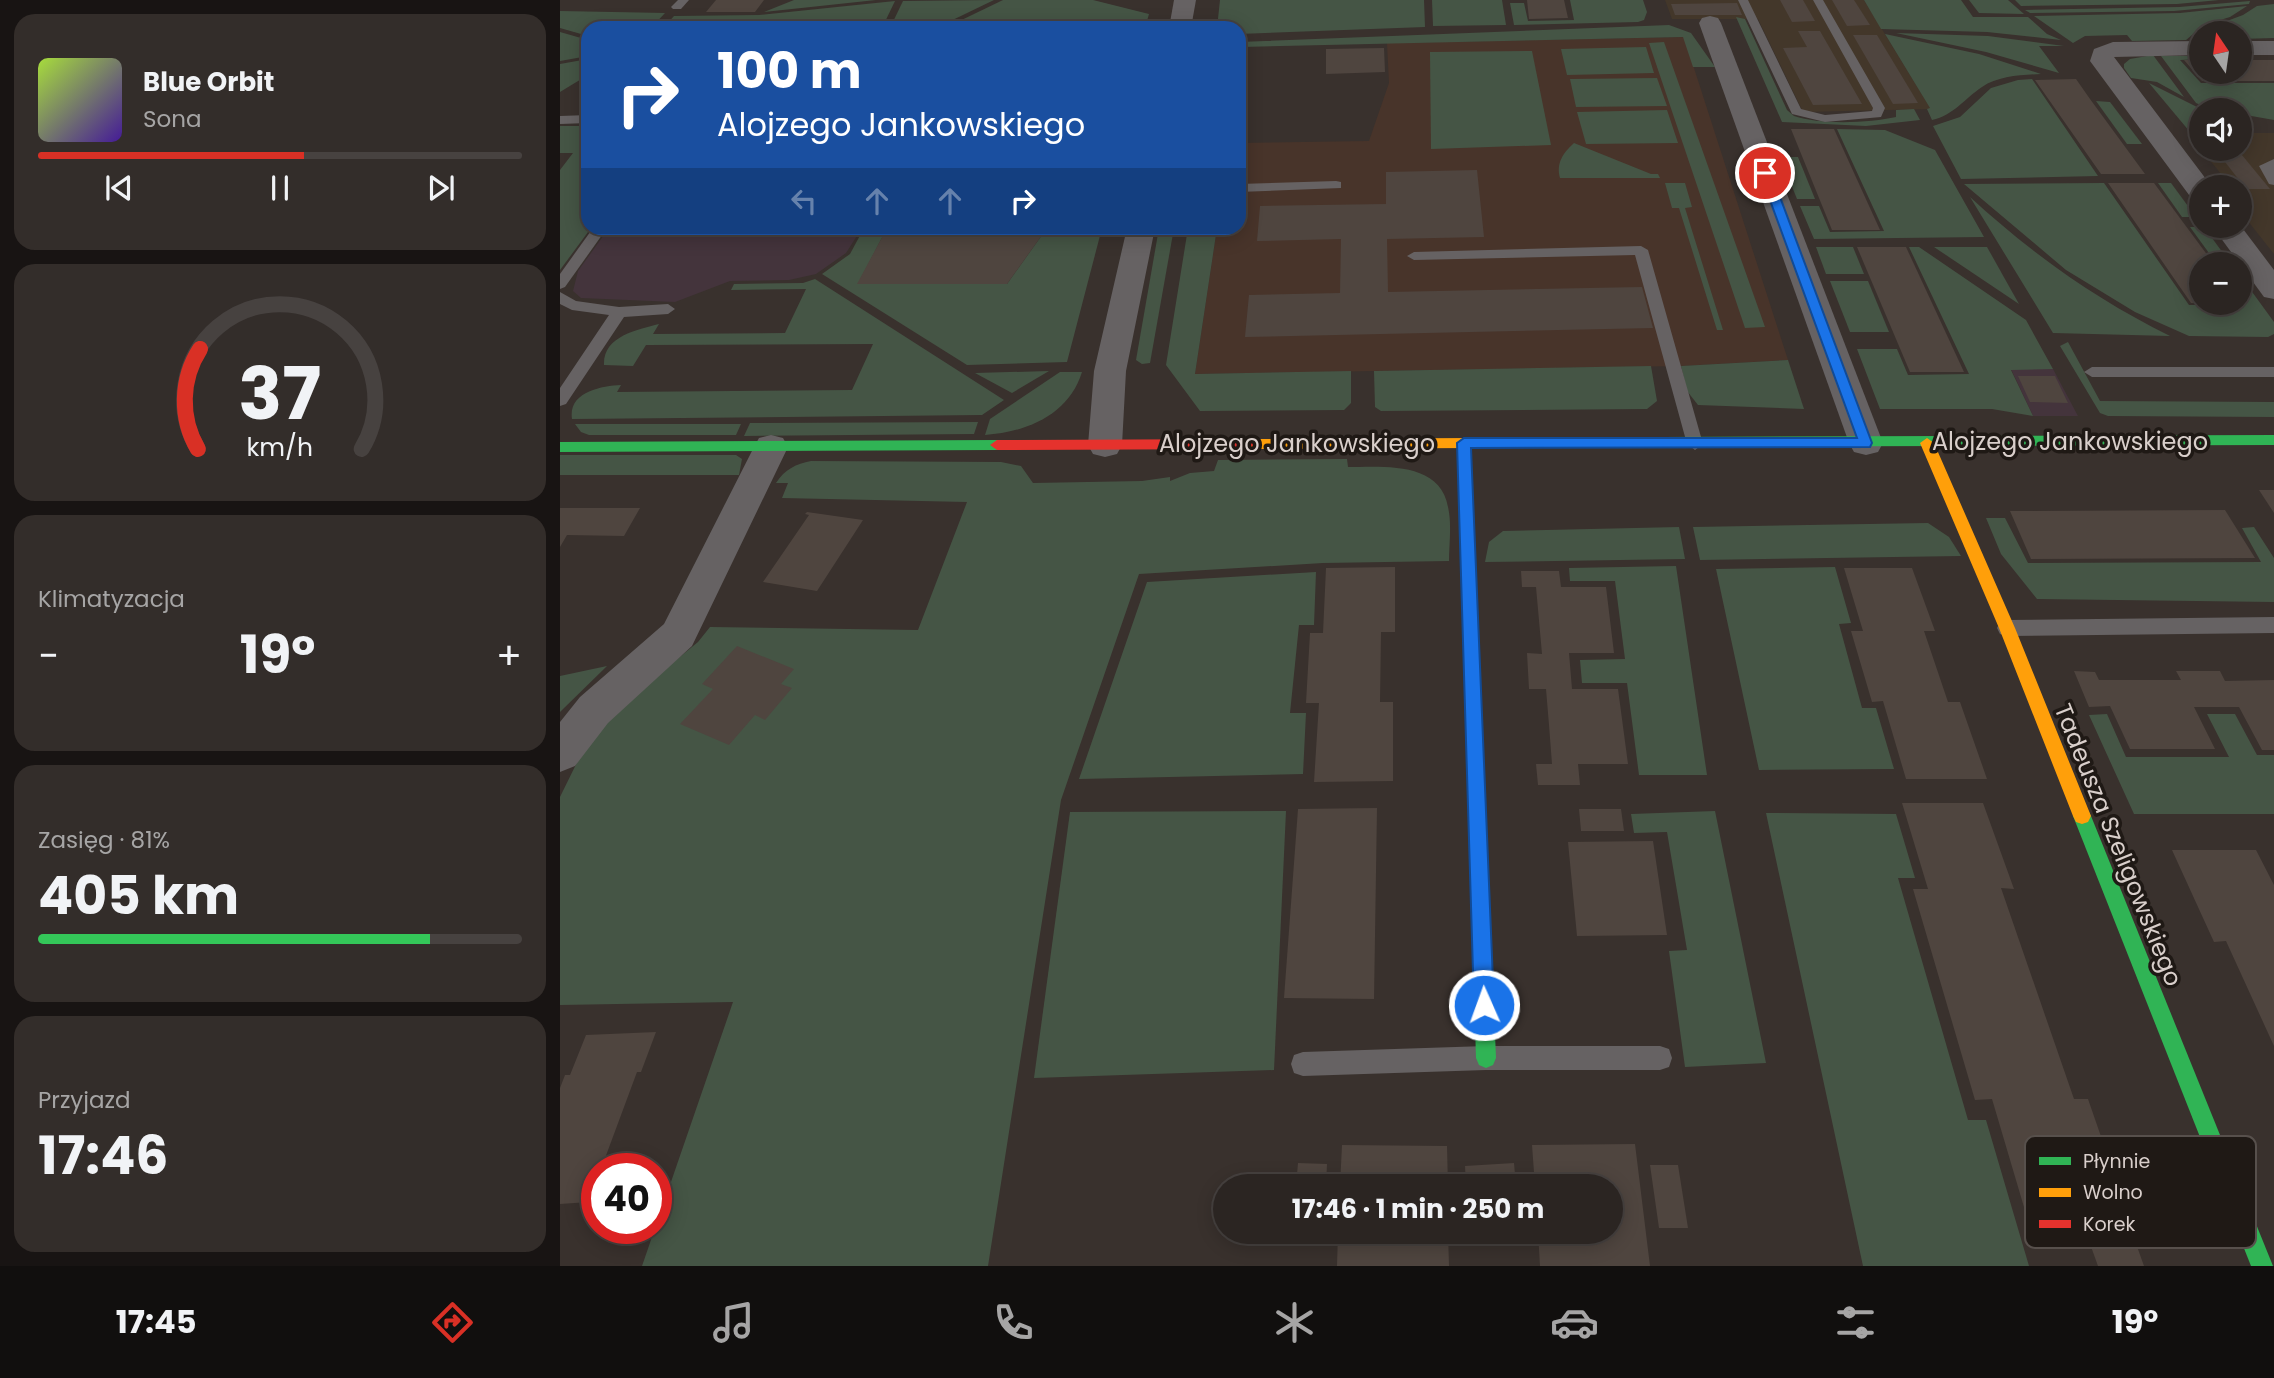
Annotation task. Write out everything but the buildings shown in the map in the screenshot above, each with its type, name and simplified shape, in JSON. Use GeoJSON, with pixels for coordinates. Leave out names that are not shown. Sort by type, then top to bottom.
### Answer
{"type":"FeatureCollection","features":[{"type":"Feature","properties":{"kind":"street"},"geometry":{"type":"LineString","coordinates":[[1181,21],[1185,0]]}},
{"type":"Feature","properties":{"kind":"street"},"geometry":{"type":"LineString","coordinates":[[1710,23],[1866,443]]}},
{"type":"Feature","properties":{"kind":"street"},"geometry":{"type":"LineString","coordinates":[[2189,48],[2113,49],[2102,54],[2102,61],[2189,176]]}},
{"type":"Feature","properties":{"kind":"street"},"geometry":{"type":"LineString","coordinates":[[2252,48],[2274,48]]}},
{"type":"Feature","properties":{"kind":"street"},"geometry":{"type":"LineString","coordinates":[[1105,445],[1110,371],[1139,235]]}},
{"type":"Feature","properties":{"kind":"street"},"geometry":{"type":"LineString","coordinates":[[2235,238],[2274,290]]}},
{"type":"Feature","properties":{"kind":"street","name":"Alojzego Jankowskiego"},"geometry":{"type":"LineString","coordinates":[[560,447],[2274,440]]}},
{"type":"Feature","properties":{"kind":"street"},"geometry":{"type":"LineString","coordinates":[[1464,443],[1486,1058]]}},
{"type":"Feature","properties":{"kind":"street","name":"Tadeusza Szeligowskiego"},"geometry":{"type":"LineString","coordinates":[[1927,443],[2007,628],[2210,1136]]}},
{"type":"Feature","properties":{"kind":"street"},"geometry":{"type":"LineString","coordinates":[[560,753],[594,710],[678,635],[771,447]]}},
{"type":"Feature","properties":{"kind":"street","name":"Tadeusza Szeligowskiego"},"geometry":{"type":"LineString","coordinates":[[2255,1248],[2262,1266]]}},
{"type":"Feature","properties":{"kind":"lane"},"geometry":{"type":"LineString","coordinates":[[1742,0],[1796,111],[1812,117],[1842,118],[1877,114],[1879,108],[1818,0]]}},
{"type":"Feature","properties":{"kind":"lane"},"geometry":{"type":"LineString","coordinates":[[560,120],[581,119]]}},
{"type":"Feature","properties":{"kind":"lane"},"geometry":{"type":"LineString","coordinates":[[2274,163],[2266,166],[2274,181]]}},
{"type":"Feature","properties":{"kind":"lane"},"geometry":{"type":"LineString","coordinates":[[1246,188],[1336,186]]}},
{"type":"Feature","properties":{"kind":"lane"},"geometry":{"type":"LineString","coordinates":[[560,284],[595,235]]}},
{"type":"Feature","properties":{"kind":"lane"},"geometry":{"type":"LineString","coordinates":[[1414,256],[1641,250],[1695,444]]}},
{"type":"Feature","properties":{"kind":"lane"},"geometry":{"type":"LineString","coordinates":[[560,297],[572,305],[619,312],[668,309]]}},
{"type":"Feature","properties":{"kind":"lane"},"geometry":{"type":"LineString","coordinates":[[560,400],[619,312]]}},
{"type":"Feature","properties":{"kind":"lane"},"geometry":{"type":"LineString","coordinates":[[2092,372],[2274,372]]}},
{"type":"Feature","properties":{"kind":"lane"},"geometry":{"type":"LineString","coordinates":[[2007,628],[2274,625]]}},
{"type":"Feature","properties":{"kind":"lane"},"geometry":{"type":"LineString","coordinates":[[1303,1064],[1486,1058],[1660,1058]]}},
{"type":"Feature","properties":{"kind":"shaded area"},"geometry":{"type":"Polygon","coordinates":[[[1665,0],[1864,0],[1931,109],[1803,112],[1758,19],[1672,19],[1665,0]]]}},
{"type":"Feature","properties":{"kind":"shaded area"},"geometry":{"type":"Polygon","coordinates":[[[1684,37],[1788,360],[1681,366],[1195,374],[1216,235],[1246,235],[1246,143],[1369,141],[1389,83],[1387,43],[1684,37]]]}},
{"type":"Feature","properties":{"kind":"shaded area"},"geometry":{"type":"Polygon","coordinates":[[[2252,133],[2274,133],[2274,254],[2252,226],[2252,175],[2222,175],[2210,161],[2252,161],[2252,133]]]}},
{"type":"Feature","properties":{"kind":"shaded area"},"geometry":{"type":"Polygon","coordinates":[[[604,235],[858,235],[846,253],[816,274],[789,280],[730,281],[675,302],[581,298],[573,291],[578,271],[604,235]]]}},
{"type":"Feature","properties":{"kind":"shaded area"},"geometry":{"type":"Polygon","coordinates":[[[2011,369],[2053,369],[2078,416],[2033,416],[2011,369]]]}},
{"type":"Feature","properties":{"kind":"green space"},"geometry":{"type":"Polygon","coordinates":[[[794,0],[876,0],[764,12],[794,0]]]}},
{"type":"Feature","properties":{"kind":"green space"},"geometry":{"type":"Polygon","coordinates":[[[994,0],[950,21],[893,21],[903,1],[994,0]]]}},
{"type":"Feature","properties":{"kind":"green space"},"geometry":{"type":"Polygon","coordinates":[[[1003,0],[1093,0],[1149,14],[1147,21],[960,21],[1003,0]]]}},
{"type":"Feature","properties":{"kind":"green space"},"geometry":{"type":"Polygon","coordinates":[[[1220,0],[1424,0],[1425,27],[1246,34],[1246,21],[1218,21],[1220,0]]]}},
{"type":"Feature","properties":{"kind":"green space"},"geometry":{"type":"Polygon","coordinates":[[[1432,0],[1502,0],[1506,25],[1433,26],[1432,0]]]}},
{"type":"Feature","properties":{"kind":"green space"},"geometry":{"type":"Polygon","coordinates":[[[1570,0],[1643,0],[1647,12],[1644,20],[1638,22],[1514,25],[1510,3],[1524,3],[1528,21],[1574,20],[1570,0]]]}},
{"type":"Feature","properties":{"kind":"green space"},"geometry":{"type":"Polygon","coordinates":[[[1864,0],[1961,0],[1973,17],[2028,17],[2047,34],[2061,40],[1987,32],[1881,29],[1864,0]]]}},
{"type":"Feature","properties":{"kind":"green space"},"geometry":{"type":"Polygon","coordinates":[[[1969,0],[2008,0],[2024,14],[1979,13],[1969,0]]]}},
{"type":"Feature","properties":{"kind":"green space"},"geometry":{"type":"Polygon","coordinates":[[[2015,0],[2219,0],[2177,4],[2021,6],[2015,0]]]}},
{"type":"Feature","properties":{"kind":"green space"},"geometry":{"type":"Polygon","coordinates":[[[895,1],[885,21],[669,21],[674,16],[759,15],[895,1]]]}},
{"type":"Feature","properties":{"kind":"green space"},"geometry":{"type":"Polygon","coordinates":[[[2250,1],[2249,4],[2174,11],[2030,13],[2025,10],[2179,7],[2250,1]]]}},
{"type":"Feature","properties":{"kind":"green space"},"geometry":{"type":"Polygon","coordinates":[[[2274,4],[2274,38],[2252,39],[2252,21],[2227,21],[2257,6],[2274,4]]]}},
{"type":"Feature","properties":{"kind":"green space"},"geometry":{"type":"Polygon","coordinates":[[[2247,6],[2230,17],[2217,21],[2189,21],[2189,38],[2186,40],[2132,41],[2127,35],[2085,36],[2073,43],[2034,16],[2180,13],[2247,6]]]}},
{"type":"Feature","properties":{"kind":"green space"},"geometry":{"type":"Polygon","coordinates":[[[560,11],[665,13],[658,21],[581,21],[581,34],[560,28],[560,11]]]}},
{"type":"Feature","properties":{"kind":"green space"},"geometry":{"type":"Polygon","coordinates":[[[1736,17],[1745,19],[1787,110],[1794,116],[1817,121],[1859,122],[1896,117],[1896,110],[1914,109],[1920,120],[1866,126],[1782,122],[1736,17]]]}},
{"type":"Feature","properties":{"kind":"green space"},"geometry":{"type":"Polygon","coordinates":[[[1669,25],[1691,33],[1715,67],[1693,67],[1683,37],[1246,47],[1246,42],[1669,25]]]}},
{"type":"Feature","properties":{"kind":"green space"},"geometry":{"type":"Polygon","coordinates":[[[560,32],[581,38],[581,57],[560,61],[560,32]]]}},
{"type":"Feature","properties":{"kind":"green space"},"geometry":{"type":"Polygon","coordinates":[[[1896,33],[1988,36],[2064,46],[2039,46],[2059,73],[1986,52],[1896,33]]]}},
{"type":"Feature","properties":{"kind":"green space"},"geometry":{"type":"Polygon","coordinates":[[[1885,34],[1979,54],[2041,74],[1995,80],[1953,111],[1932,120],[1927,109],[1930,108],[1885,34]]]}},
{"type":"Feature","properties":{"kind":"green space"},"geometry":{"type":"Polygon","coordinates":[[[1664,42],[1765,327],[1745,328],[1649,43],[1664,42]]]}},
{"type":"Feature","properties":{"kind":"green space"},"geometry":{"type":"Polygon","coordinates":[[[1646,47],[1654,73],[1567,75],[1561,49],[1646,47]]]}},
{"type":"Feature","properties":{"kind":"green space"},"geometry":{"type":"Polygon","coordinates":[[[1532,51],[1551,145],[1431,149],[1430,52],[1532,51]]]}},
{"type":"Feature","properties":{"kind":"green space"},"geometry":{"type":"Polygon","coordinates":[[[2153,55],[2184,97],[2157,82],[2131,78],[2124,68],[2124,64],[2130,59],[2153,55]]]}},
{"type":"Feature","properties":{"kind":"green space"},"geometry":{"type":"Polygon","coordinates":[[[2161,56],[2189,56],[2189,60],[2180,60],[2189,70],[2189,84],[2274,83],[2274,120],[2252,116],[2252,98],[2192,98],[2161,56]]]}},
{"type":"Feature","properties":{"kind":"green space"},"geometry":{"type":"Polygon","coordinates":[[[581,60],[581,79],[560,92],[560,64],[581,60]]]}},
{"type":"Feature","properties":{"kind":"green space"},"geometry":{"type":"Polygon","coordinates":[[[1657,78],[1667,106],[1576,107],[1570,79],[1657,78]]]}},
{"type":"Feature","properties":{"kind":"green space"},"geometry":{"type":"Polygon","coordinates":[[[2032,79],[2098,176],[1961,179],[1933,126],[1960,117],[1991,88],[2032,79]]]}},
{"type":"Feature","properties":{"kind":"green space"},"geometry":{"type":"Polygon","coordinates":[[[2149,83],[2189,103],[2189,131],[2149,83]]]}},
{"type":"Feature","properties":{"kind":"green space"},"geometry":{"type":"Polygon","coordinates":[[[2096,101],[2110,102],[2142,144],[2127,144],[2096,101]]]}},
{"type":"Feature","properties":{"kind":"green space"},"geometry":{"type":"Polygon","coordinates":[[[1667,110],[1678,143],[1586,144],[1577,112],[1667,110]]]}},
{"type":"Feature","properties":{"kind":"green space"},"geometry":{"type":"Polygon","coordinates":[[[560,126],[581,126],[581,235],[586,235],[560,270],[560,170],[573,153],[560,153],[560,126]]]}},
{"type":"Feature","properties":{"kind":"green space"},"geometry":{"type":"Polygon","coordinates":[[[1837,129],[1885,130],[1935,150],[1984,237],[1814,239],[1800,206],[1819,206],[1830,232],[1884,231],[1837,129]]]}},
{"type":"Feature","properties":{"kind":"green space"},"geometry":{"type":"Polygon","coordinates":[[[1574,143],[1651,174],[1658,174],[1660,178],[1560,178],[1561,159],[1574,143]]]}},
{"type":"Feature","properties":{"kind":"green space"},"geometry":{"type":"Polygon","coordinates":[[[1780,157],[1798,157],[1815,199],[1797,199],[1780,157]]]}},
{"type":"Feature","properties":{"kind":"green space"},"geometry":{"type":"Polygon","coordinates":[[[1665,183],[1685,183],[1692,207],[1685,208],[1723,330],[1717,330],[1679,208],[1672,208],[1665,183]]]}},
{"type":"Feature","properties":{"kind":"green space"},"geometry":{"type":"Polygon","coordinates":[[[2104,183],[2189,305],[2189,315],[2252,315],[2252,292],[2274,322],[2274,334],[2268,337],[2189,336],[2135,312],[2066,270],[1964,184],[2104,183]]]}},
{"type":"Feature","properties":{"kind":"green space"},"geometry":{"type":"Polygon","coordinates":[[[2158,183],[2171,183],[2189,207],[2189,217],[2182,217],[2158,183]]]}},
{"type":"Feature","properties":{"kind":"green space"},"geometry":{"type":"Polygon","coordinates":[[[1970,197],[2016,237],[2065,274],[2116,307],[2170,336],[2053,333],[1970,197]]]}},
{"type":"Feature","properties":{"kind":"green space"},"geometry":{"type":"Polygon","coordinates":[[[860,235],[883,235],[858,284],[1007,284],[1042,235],[1100,235],[1067,362],[967,365],[822,274],[850,254],[860,235]]]}},
{"type":"Feature","properties":{"kind":"green space"},"geometry":{"type":"Polygon","coordinates":[[[1158,235],[1173,235],[1150,363],[1142,364],[1136,360],[1158,235]]]}},
{"type":"Feature","properties":{"kind":"green space"},"geometry":{"type":"Polygon","coordinates":[[[1187,235],[1216,235],[1195,374],[1351,371],[1351,403],[1344,410],[1200,411],[1166,365],[1187,235]]]}},
{"type":"Feature","properties":{"kind":"green space"},"geometry":{"type":"Polygon","coordinates":[[[2198,238],[2212,238],[2222,252],[2208,252],[2198,238]]]}},
{"type":"Feature","properties":{"kind":"green space"},"geometry":{"type":"Polygon","coordinates":[[[1816,247],[1853,247],[1864,274],[1826,274],[1816,247]]]}},
{"type":"Feature","properties":{"kind":"green space"},"geometry":{"type":"Polygon","coordinates":[[[1909,247],[1919,247],[2026,320],[2053,369],[2011,370],[2033,416],[1992,409],[1880,409],[1857,349],[1897,349],[1908,375],[1969,374],[1909,247]]]}},
{"type":"Feature","properties":{"kind":"green space"},"geometry":{"type":"Polygon","coordinates":[[[1934,247],[1987,247],[2019,304],[1934,247]]]}},
{"type":"Feature","properties":{"kind":"green space"},"geometry":{"type":"Polygon","coordinates":[[[815,279],[1004,400],[982,415],[572,419],[575,402],[587,392],[621,385],[617,392],[852,390],[873,344],[646,345],[633,366],[604,365],[605,355],[615,341],[632,332],[659,324],[653,334],[785,333],[806,289],[731,290],[734,284],[803,283],[815,279]]]}},
{"type":"Feature","properties":{"kind":"green space"},"geometry":{"type":"Polygon","coordinates":[[[1830,281],[1868,281],[1889,332],[1850,332],[1830,281]]]}},
{"type":"Feature","properties":{"kind":"green space"},"geometry":{"type":"Polygon","coordinates":[[[2068,342],[2100,401],[2274,402],[2274,417],[2108,416],[2100,413],[2060,346],[2068,342]]]}},
{"type":"Feature","properties":{"kind":"green space"},"geometry":{"type":"Polygon","coordinates":[[[1788,360],[1804,409],[1698,405],[1687,391],[1681,366],[1788,360]]]}},
{"type":"Feature","properties":{"kind":"green space"},"geometry":{"type":"Polygon","coordinates":[[[1651,366],[1657,401],[1647,409],[1381,411],[1375,407],[1374,371],[1651,366]]]}},
{"type":"Feature","properties":{"kind":"green space"},"geometry":{"type":"Polygon","coordinates":[[[1049,371],[1012,393],[975,373],[1049,371]]]}},
{"type":"Feature","properties":{"kind":"green space"},"geometry":{"type":"Polygon","coordinates":[[[1060,372],[1082,372],[1076,387],[1057,410],[1031,425],[985,435],[990,419],[1060,372]]]}},
{"type":"Feature","properties":{"kind":"green space"},"geometry":{"type":"Polygon","coordinates":[[[978,422],[974,434],[744,436],[750,423],[978,422]]]}},
{"type":"Feature","properties":{"kind":"green space"},"geometry":{"type":"Polygon","coordinates":[[[575,424],[741,424],[736,435],[589,435],[581,432],[575,424]]]}},
{"type":"Feature","properties":{"kind":"green space"},"geometry":{"type":"Polygon","coordinates":[[[560,455],[736,455],[742,459],[739,475],[560,475],[560,455]]]}},
{"type":"Feature","properties":{"kind":"green space"},"geometry":{"type":"Polygon","coordinates":[[[1347,459],[1348,467],[1393,468],[1422,474],[1434,481],[1443,492],[1448,507],[1449,561],[1323,563],[1139,574],[1061,800],[988,1266],[642,1266],[650,1244],[672,1244],[672,1179],[733,1002],[560,1005],[560,797],[587,742],[603,720],[698,642],[710,627],[918,630],[967,502],[782,498],[788,483],[776,483],[791,468],[811,461],[1001,462],[1021,466],[1033,483],[1142,481],[1170,477],[1170,481],[1190,473],[1214,471],[1218,460],[1347,459]]]}},
{"type":"Feature","properties":{"kind":"green space"},"geometry":{"type":"Polygon","coordinates":[[[1986,518],[2005,518],[2028,563],[2261,562],[2242,528],[2254,527],[2274,558],[2274,602],[2037,599],[2001,554],[1986,518]]]}},
{"type":"Feature","properties":{"kind":"green space"},"geometry":{"type":"Polygon","coordinates":[[[1928,523],[1949,537],[1961,556],[1700,560],[1693,527],[1928,523]]]}},
{"type":"Feature","properties":{"kind":"green space"},"geometry":{"type":"Polygon","coordinates":[[[1679,527],[1685,559],[1485,562],[1489,542],[1503,531],[1679,527]]]}},
{"type":"Feature","properties":{"kind":"green space"},"geometry":{"type":"Polygon","coordinates":[[[1676,566],[1707,775],[1639,775],[1627,683],[1582,683],[1580,660],[1625,659],[1615,581],[1570,581],[1569,568],[1676,566]]]}},
{"type":"Feature","properties":{"kind":"green space"},"geometry":{"type":"Polygon","coordinates":[[[1835,567],[1851,623],[1839,624],[1862,708],[1876,708],[1894,769],[1759,770],[1716,569],[1835,567]]]}},
{"type":"Feature","properties":{"kind":"green space"},"geometry":{"type":"Polygon","coordinates":[[[1316,572],[1314,625],[1299,625],[1290,713],[1306,713],[1303,774],[1079,779],[1147,582],[1316,572]]]}},
{"type":"Feature","properties":{"kind":"green space"},"geometry":{"type":"Polygon","coordinates":[[[607,666],[560,712],[560,676],[607,666]]]}},
{"type":"Feature","properties":{"kind":"green space"},"geometry":{"type":"Polygon","coordinates":[[[2107,714],[2126,757],[2229,757],[2207,714],[2235,714],[2257,755],[2274,755],[2274,814],[2134,814],[2089,715],[2107,714]]]}},
{"type":"Feature","properties":{"kind":"green space"},"geometry":{"type":"Polygon","coordinates":[[[1286,811],[1274,1070],[1034,1078],[1070,812],[1286,811]]]}},
{"type":"Feature","properties":{"kind":"green space"},"geometry":{"type":"Polygon","coordinates":[[[1715,811],[1766,1063],[1685,1067],[1669,951],[1687,950],[1667,832],[1634,833],[1631,814],[1715,811]]]}},
{"type":"Feature","properties":{"kind":"green space"},"geometry":{"type":"Polygon","coordinates":[[[1766,813],[1896,814],[1915,878],[1898,878],[1968,1120],[1986,1120],[2029,1266],[1863,1266],[1766,813]]]}},
{"type":"Feature","properties":{"kind":"traffic: fast"},"geometry":{"type":"LineString","coordinates":[[1663,442],[2274,440]]}},
{"type":"Feature","properties":{"kind":"traffic: fast"},"geometry":{"type":"LineString","coordinates":[[1464,443],[1486,1058]]}},
{"type":"Feature","properties":{"kind":"traffic: fast"},"geometry":{"type":"LineString","coordinates":[[560,447],[997,445]]}},
{"type":"Feature","properties":{"kind":"traffic: fast"},"geometry":{"type":"LineString","coordinates":[[2082,816],[2210,1136]]}},
{"type":"Feature","properties":{"kind":"traffic: fast"},"geometry":{"type":"LineString","coordinates":[[2255,1248],[2262,1266]]}},
{"type":"Feature","properties":{"kind":"traffic: slow"},"geometry":{"type":"LineString","coordinates":[[1248,444],[1663,442]]}},
{"type":"Feature","properties":{"kind":"traffic: slow"},"geometry":{"type":"LineString","coordinates":[[1927,443],[2007,628],[2082,816]]}},
{"type":"Feature","properties":{"kind":"traffic: jam"},"geometry":{"type":"LineString","coordinates":[[997,445],[1248,444]]}},
{"type":"Feature","properties":{"kind":"route"},"geometry":{"type":"LineString","coordinates":[[1484,1005],[1464,443],[1866,443],[1765,173]]}}]}
